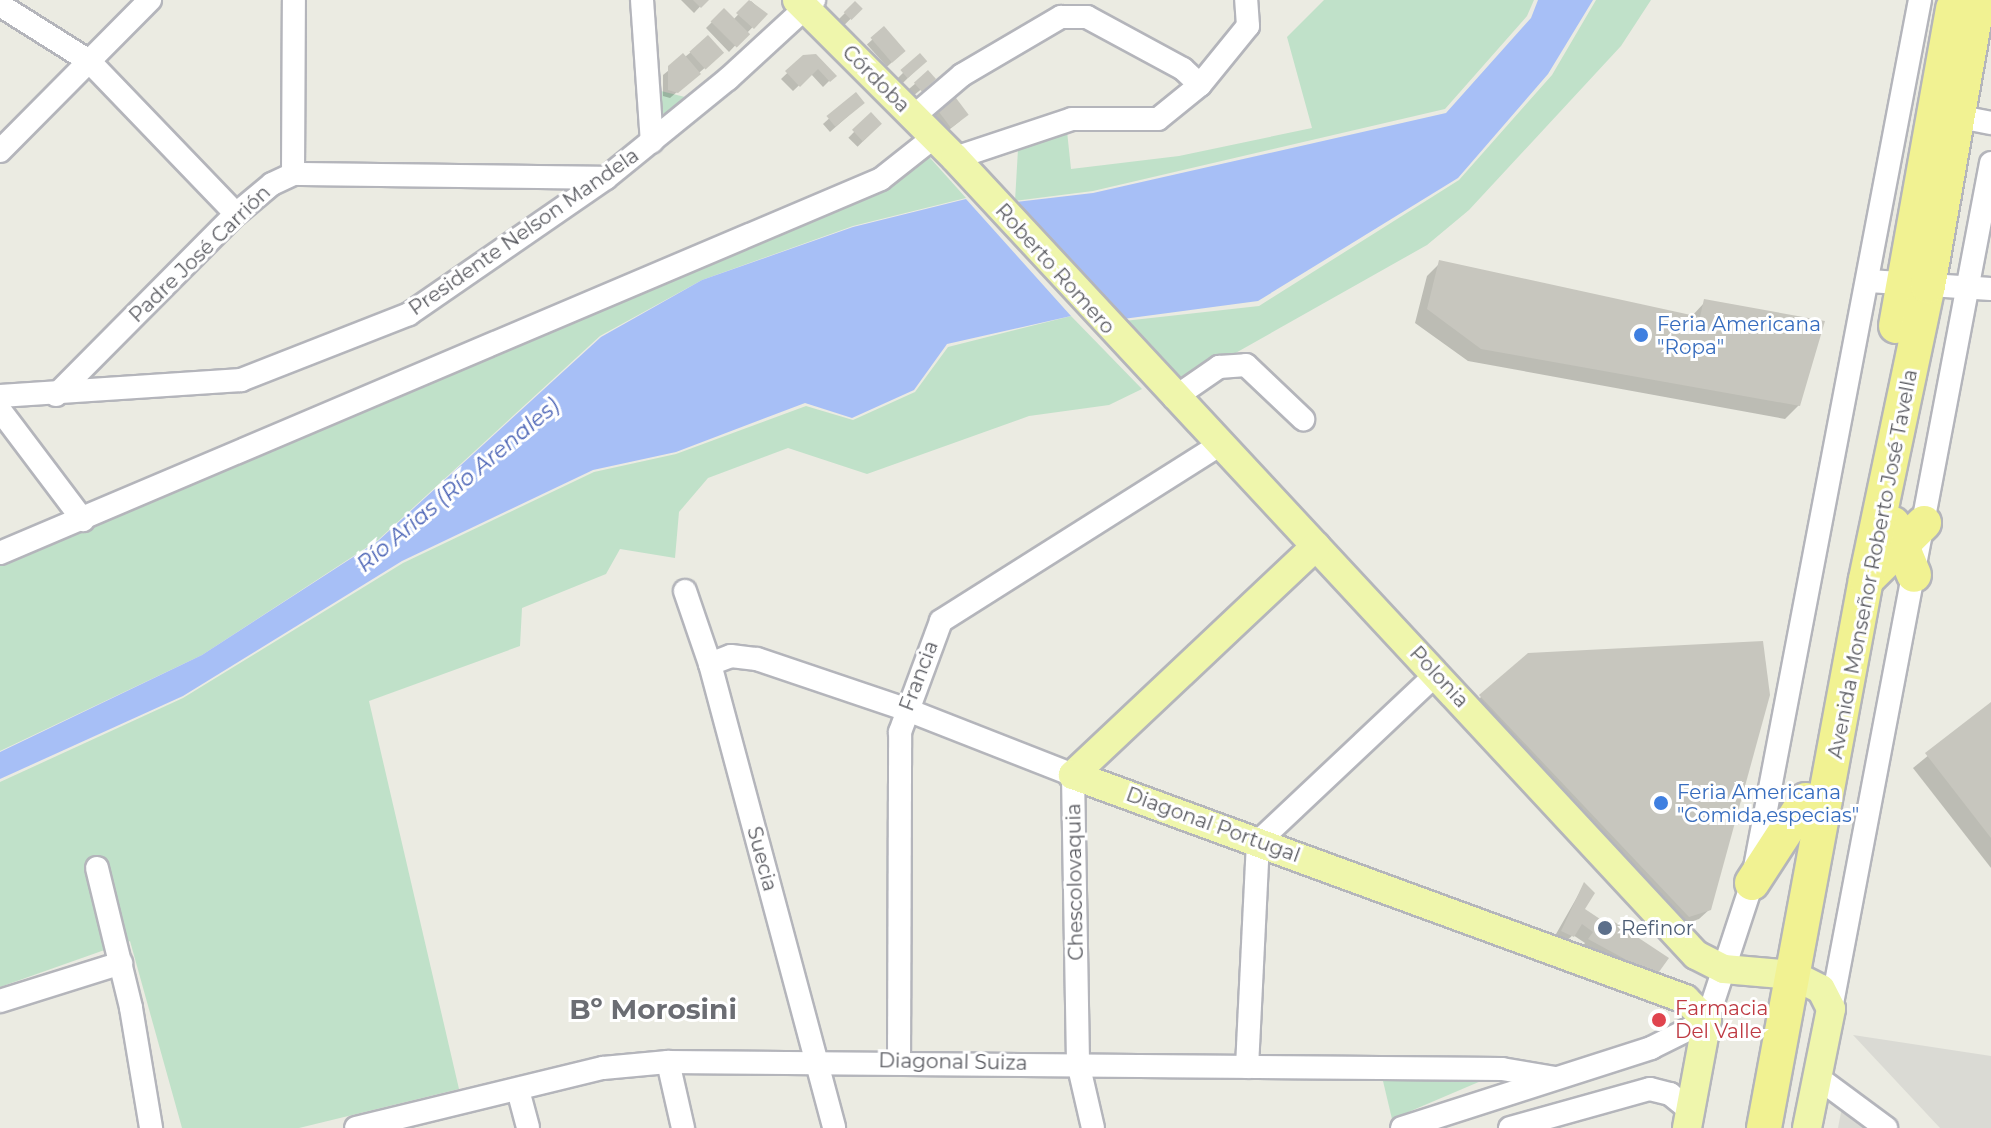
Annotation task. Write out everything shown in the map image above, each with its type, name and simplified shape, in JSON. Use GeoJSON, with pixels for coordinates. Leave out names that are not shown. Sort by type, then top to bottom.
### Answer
{"type":"FeatureCollection","features":[{"type":"Feature","properties":{"kind":"highway","name":"Avenida Monseñor Roberto José Tavella"},"geometry":{"type":"LineString","coordinates":[[1955,0],[1961,117]]}},
{"type":"Feature","properties":{"kind":"highway","name":"Avenida Monseñor Roberto José Tavella"},"geometry":{"type":"LineString","coordinates":[[1764,1128],[1806,800],[1916,285],[1961,117],[1978,0]]}},
{"type":"Feature","properties":{"kind":"highway","name":"Avenida Monseñor Roberto José Tavella"},"geometry":{"type":"LineString","coordinates":[[1743,1128],[1783,974],[1884,502],[1916,285]]}},
{"type":"Feature","properties":{"kind":"highway"},"geometry":{"type":"LineString","coordinates":[[1884,502],[1913,533],[1914,575]]}},
{"type":"Feature","properties":{"kind":"highway"},"geometry":{"type":"LineString","coordinates":[[1866,579],[1913,533]]}},
{"type":"Feature","properties":{"kind":"highway"},"geometry":{"type":"LineString","coordinates":[[1752,883],[1806,800]]}},
{"type":"Feature","properties":{"kind":"main road","name":"Córdoba"},"geometry":{"type":"LineString","coordinates":[[805,3],[955,158]]}},
{"type":"Feature","properties":{"kind":"main road","name":"Roberto Romero"},"geometry":{"type":"LineString","coordinates":[[955,158],[1165,389]]}},
{"type":"Feature","properties":{"kind":"main road","name":"Polonia"},"geometry":{"type":"LineString","coordinates":[[1165,389],[1436,674],[1686,945],[1724,969]]}},
{"type":"Feature","properties":{"kind":"main road","name":"Chescolovaquia"},"geometry":{"type":"LineString","coordinates":[[1073,775],[1316,546]]}},
{"type":"Feature","properties":{"kind":"main road","name":"Diagonal Portugal"},"geometry":{"type":"LineString","coordinates":[[1073,775],[1667,989],[1707,1020]]}},
{"type":"Feature","properties":{"kind":"main road"},"geometry":{"type":"LineString","coordinates":[[1724,969],[1783,974],[1821,989],[1831,1009],[1807,1128]]}},
{"type":"Feature","properties":{"kind":"main road"},"geometry":{"type":"LineString","coordinates":[[1688,1119],[1707,1020]]}},
{"type":"Feature","properties":{"kind":"street"},"geometry":{"type":"LineString","coordinates":[[0,151],[150,0]]}},
{"type":"Feature","properties":{"kind":"street","name":"Padre José Carrión"},"geometry":{"type":"LineString","coordinates":[[56,395],[236,214],[272,184],[293,174],[294,0]]}},
{"type":"Feature","properties":{"kind":"street"},"geometry":{"type":"LineString","coordinates":[[642,0],[652,142]]}},
{"type":"Feature","properties":{"kind":"street"},"geometry":{"type":"LineString","coordinates":[[955,158],[1072,119],[1158,119],[1200,85],[1248,26],[1246,0]]}},
{"type":"Feature","properties":{"kind":"street"},"geometry":{"type":"LineString","coordinates":[[1402,1128],[1651,1048],[1707,1020],[1752,883],[1869,281],[1920,0]]}},
{"type":"Feature","properties":{"kind":"street","name":"Presidente Nelson Mandela"},"geometry":{"type":"LineString","coordinates":[[0,396],[56,395],[241,380],[409,314],[606,178],[652,142],[805,3]]}},
{"type":"Feature","properties":{"kind":"street"},"geometry":{"type":"LineString","coordinates":[[0,5],[89,61],[236,214]]}},
{"type":"Feature","properties":{"kind":"street"},"geometry":{"type":"LineString","coordinates":[[914,116],[962,75],[1061,17],[1087,17],[1183,69],[1200,85]]}},
{"type":"Feature","properties":{"kind":"street"},"geometry":{"type":"LineString","coordinates":[[0,553],[881,179],[934,137]]}},
{"type":"Feature","properties":{"kind":"street"},"geometry":{"type":"LineString","coordinates":[[1913,533],[1991,163]]}},
{"type":"Feature","properties":{"kind":"street"},"geometry":{"type":"LineString","coordinates":[[293,174],[606,178]]}},
{"type":"Feature","properties":{"kind":"street"},"geometry":{"type":"LineString","coordinates":[[1869,281],[1991,289]]}},
{"type":"Feature","properties":{"kind":"street"},"geometry":{"type":"LineString","coordinates":[[1165,389],[1219,367],[1246,365],[1303,419]]}},
{"type":"Feature","properties":{"kind":"street"},"geometry":{"type":"LineString","coordinates":[[0,410],[83,520]]}},
{"type":"Feature","properties":{"kind":"street","name":"Francia"},"geometry":{"type":"LineString","coordinates":[[899,1062],[900,732],[905,709],[941,621],[951,609],[1219,445]]}},
{"type":"Feature","properties":{"kind":"street"},"geometry":{"type":"LineString","coordinates":[[1831,1009],[1914,575]]}},
{"type":"Feature","properties":{"kind":"street","name":"Suecia"},"geometry":{"type":"LineString","coordinates":[[685,591],[710,664],[834,1128]]}},
{"type":"Feature","properties":{"kind":"street","name":"Diagonal Portugal"},"geometry":{"type":"LineString","coordinates":[[710,664],[731,656],[757,659],[905,709],[1073,775]]}},
{"type":"Feature","properties":{"kind":"street"},"geometry":{"type":"LineString","coordinates":[[1247,1067],[1258,842],[1436,674]]}},
{"type":"Feature","properties":{"kind":"street","name":"Chescolovaquia"},"geometry":{"type":"LineString","coordinates":[[1073,775],[1078,1063],[1093,1128]]}},
{"type":"Feature","properties":{"kind":"street"},"geometry":{"type":"LineString","coordinates":[[97,868],[121,963],[151,1128]]}},
{"type":"Feature","properties":{"kind":"street"},"geometry":{"type":"LineString","coordinates":[[0,1001],[121,963]]}},
{"type":"Feature","properties":{"kind":"street","name":"Diagonal Suiza"},"geometry":{"type":"LineString","coordinates":[[356,1128],[603,1068],[668,1062],[817,1060],[1502,1069],[1557,1079]]}},
{"type":"Feature","properties":{"kind":"street"},"geometry":{"type":"LineString","coordinates":[[668,1062],[683,1128]]}},
{"type":"Feature","properties":{"kind":"street"},"geometry":{"type":"LineString","coordinates":[[1817,1077],[1886,1128]]}},
{"type":"Feature","properties":{"kind":"street"},"geometry":{"type":"LineString","coordinates":[[1510,1128],[1650,1089],[1670,1094],[1688,1119]]}},
{"type":"Feature","properties":{"kind":"street"},"geometry":{"type":"LineString","coordinates":[[518,1090],[528,1128]]}},
{"type":"Feature","properties":{"kind":"shaded area"},"geometry":{"type":"Polygon","coordinates":[[[1853,1035],[1991,1056],[1991,1128],[1940,1128],[1853,1035]]]}},
{"type":"Feature","properties":{"kind":"shaded area"},"geometry":{"type":"Polygon","coordinates":[[[1842,1107],[1867,1128],[1838,1128],[1842,1107]]]}},
{"type":"Feature","properties":{"kind":"green space"},"geometry":{"type":"Polygon","coordinates":[[[1324,0],[1534,0],[1527,16],[1445,109],[1093,191],[1015,201],[1018,149],[1067,131],[1071,169],[1179,156],[1312,128],[1287,37],[1324,0]]]}},
{"type":"Feature","properties":{"kind":"green space"},"geometry":{"type":"Polygon","coordinates":[[[1596,0],[1651,0],[1621,46],[1469,210],[1427,245],[1184,382],[1124,321],[1259,306],[1459,180],[1552,75],[1596,0]]]}},
{"type":"Feature","properties":{"kind":"green space"},"geometry":{"type":"Polygon","coordinates":[[[657,90],[685,97],[665,114],[657,112],[657,90]]]}},
{"type":"Feature","properties":{"kind":"green space"},"geometry":{"type":"Polygon","coordinates":[[[923,150],[966,198],[853,226],[702,280],[600,336],[378,540],[202,655],[0,751],[0,562],[567,324],[885,181],[923,150]]]}},
{"type":"Feature","properties":{"kind":"green space"},"geometry":{"type":"Polygon","coordinates":[[[1071,316],[1142,389],[1109,405],[1029,416],[867,474],[788,448],[708,478],[679,512],[675,558],[620,549],[606,574],[522,608],[520,646],[369,701],[459,1089],[299,1128],[182,1128],[130,941],[0,987],[0,782],[183,698],[403,563],[594,472],[676,454],[806,406],[853,420],[915,392],[948,347],[1071,316]]]}},
{"type":"Feature","properties":{"kind":"green space"},"geometry":{"type":"Polygon","coordinates":[[[1383,1081],[1481,1081],[1392,1119],[1383,1081]]]}},
{"type":"Feature","properties":{"kind":"water"},"geometry":{"type":"Polygon","coordinates":[[[1538,0],[1593,0],[1548,74],[1458,178],[1258,301],[1123,319],[1016,202],[1093,193],[1446,113],[1531,18],[1538,0]]]}},
{"type":"Feature","properties":{"kind":"water","name":"Río Arias (Río Arenales)"},"geometry":{"type":"Polygon","coordinates":[[[966,199],[1071,316],[947,344],[914,390],[852,418],[805,403],[676,452],[593,470],[402,561],[183,696],[0,779],[0,752],[202,655],[378,541],[601,337],[702,280],[853,227],[966,199]]]}},
{"type":"Feature","properties":{"kind":"building"},"geometry":{"type":"Polygon","coordinates":[[[693,0],[709,0],[701,8],[693,0]]]}},
{"type":"Feature","properties":{"kind":"building"},"geometry":{"type":"Polygon","coordinates":[[[749,0],[768,14],[754,29],[736,13],[749,0]]]}},
{"type":"Feature","properties":{"kind":"building"},"geometry":{"type":"Polygon","coordinates":[[[855,1],[863,9],[851,20],[844,12],[855,1]]]}},
{"type":"Feature","properties":{"kind":"building"},"geometry":{"type":"Polygon","coordinates":[[[724,8],[750,34],[737,48],[711,21],[724,8]]]}},
{"type":"Feature","properties":{"kind":"building"},"geometry":{"type":"Polygon","coordinates":[[[884,26],[906,51],[892,63],[870,38],[884,26]]]}},
{"type":"Feature","properties":{"kind":"building"},"geometry":{"type":"Polygon","coordinates":[[[708,35],[724,53],[705,70],[689,52],[708,35]]]}},
{"type":"Feature","properties":{"kind":"building"},"geometry":{"type":"Polygon","coordinates":[[[683,53],[701,74],[678,93],[668,90],[668,66],[683,53]]]}},
{"type":"Feature","properties":{"kind":"building"},"geometry":{"type":"Polygon","coordinates":[[[920,53],[927,61],[908,78],[900,70],[920,53]]]}},
{"type":"Feature","properties":{"kind":"building"},"geometry":{"type":"Polygon","coordinates":[[[816,54],[837,76],[830,82],[818,69],[800,87],[785,71],[803,55],[816,54]]]}},
{"type":"Feature","properties":{"kind":"building"},"geometry":{"type":"Polygon","coordinates":[[[928,70],[936,79],[922,92],[914,83],[928,70]]]}},
{"type":"Feature","properties":{"kind":"building"},"geometry":{"type":"Polygon","coordinates":[[[856,92],[865,103],[835,127],[826,116],[856,92]]]}},
{"type":"Feature","properties":{"kind":"building"},"geometry":{"type":"Polygon","coordinates":[[[953,94],[969,115],[951,128],[935,107],[953,94]]]}},
{"type":"Feature","properties":{"kind":"building"},"geometry":{"type":"Polygon","coordinates":[[[871,112],[882,124],[863,141],[852,130],[871,112]]]}},
{"type":"Feature","properties":{"kind":"building","name":"Feria Americana \"Ropa\""},"geometry":{"type":"Polygon","coordinates":[[[1439,260],[1700,317],[1704,299],[1825,321],[1800,406],[1481,349],[1427,309],[1439,260]]]}},
{"type":"Feature","properties":{"kind":"building","name":"Feria Americana \"Comida,especias\""},"geometry":{"type":"Polygon","coordinates":[[[1763,641],[1770,695],[1711,910],[1689,917],[1479,695],[1528,653],[1763,641]]]}},
{"type":"Feature","properties":{"kind":"building"},"geometry":{"type":"Polygon","coordinates":[[[1991,702],[1991,838],[1925,753],[1991,702]]]}},
{"type":"Feature","properties":{"kind":"building","name":"Refinor"},"geometry":{"type":"Polygon","coordinates":[[[1584,882],[1595,893],[1585,909],[1603,921],[1607,917],[1669,958],[1656,976],[1588,939],[1593,932],[1582,924],[1574,937],[1561,931],[1584,882]]]}},
{"type":"Feature","properties":{"kind":"place","name":"Feria Americana \"Ropa\""},"geometry":{"type":"Point","coordinates":[1641,335]}},
{"type":"Feature","properties":{"kind":"place","name":"Feria Americana \"Comida,especias\""},"geometry":{"type":"Point","coordinates":[1661,803]}},
{"type":"Feature","properties":{"kind":"place","name":"Refinor"},"geometry":{"type":"Point","coordinates":[1605,928]}},
{"type":"Feature","properties":{"kind":"place","name":"Farmacia Del Valle"},"geometry":{"type":"Point","coordinates":[1659,1020]}},
{"type":"Feature","properties":{"kind":"district","name":"Bº Morosini"},"geometry":{"type":"Point","coordinates":[653,1009]}}]}
